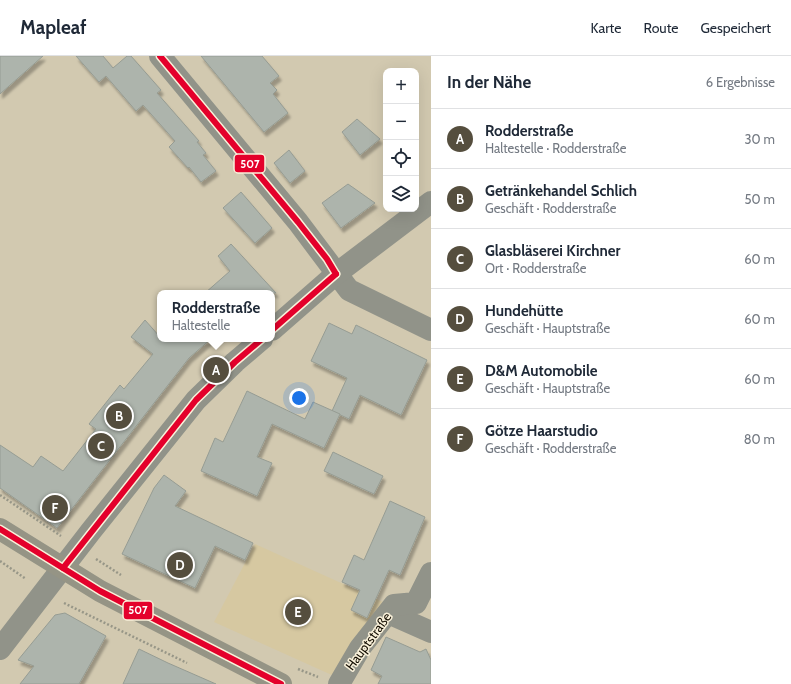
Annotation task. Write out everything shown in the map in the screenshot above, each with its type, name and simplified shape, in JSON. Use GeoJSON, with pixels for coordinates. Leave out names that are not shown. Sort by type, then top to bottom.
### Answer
{"type":"FeatureCollection","features":[{"type":"Feature","properties":{"kind":"main road"},"geometry":{"type":"LineString","coordinates":[[0,529],[100,592],[281,684]]}},
{"type":"Feature","properties":{"kind":"street"},"geometry":{"type":"LineString","coordinates":[[160,56],[298,222],[349,290],[431,330]]}},
{"type":"Feature","properties":{"kind":"street"},"geometry":{"type":"LineString","coordinates":[[275,327],[336,274],[431,202]]}},
{"type":"Feature","properties":{"kind":"street"},"geometry":{"type":"LineString","coordinates":[[0,649],[196,400],[235,362],[258,342]]}},
{"type":"Feature","properties":{"kind":"street","name":"Hauptstraße"},"geometry":{"type":"LineString","coordinates":[[331,682],[394,605],[416,603],[431,573]]}},
{"type":"Feature","properties":{"kind":"street"},"geometry":{"type":"LineString","coordinates":[[388,613],[431,632]]}},
{"type":"Feature","properties":{"kind":"path"},"geometry":{"type":"LineString","coordinates":[[0,495],[124,577]]}},
{"type":"Feature","properties":{"kind":"path"},"geometry":{"type":"LineString","coordinates":[[0,561],[44,592],[188,664]]}},
{"type":"Feature","properties":{"kind":"path"},"geometry":{"type":"LineString","coordinates":[[297,668],[331,682]]}},
{"type":"Feature","properties":{"kind":"shaded area"},"geometry":{"type":"Polygon","coordinates":[[[255,544],[383,602],[334,676],[214,622],[255,544]]]}},
{"type":"Feature","properties":{"kind":"building"},"geometry":{"type":"Polygon","coordinates":[[[0,56],[43,56],[0,94],[0,56]]]}},
{"type":"Feature","properties":{"kind":"building"},"geometry":{"type":"Polygon","coordinates":[[[76,56],[103,56],[113,68],[127,56],[131,56],[161,90],[157,93],[199,141],[197,142],[206,153],[203,155],[216,171],[201,182],[189,167],[188,168],[169,147],[175,141],[143,105],[136,111],[106,76],[99,82],[76,56]]]}},
{"type":"Feature","properties":{"kind":"building"},"geometry":{"type":"Polygon","coordinates":[[[201,56],[262,56],[279,76],[270,83],[277,90],[273,94],[288,113],[264,132],[201,56]]]}},
{"type":"Feature","properties":{"kind":"building"},"geometry":{"type":"Polygon","coordinates":[[[357,119],[380,139],[360,155],[342,132],[357,119]]]}},
{"type":"Feature","properties":{"kind":"building"},"geometry":{"type":"Polygon","coordinates":[[[289,150],[305,171],[290,183],[274,163],[289,150]]]}},
{"type":"Feature","properties":{"kind":"building"},"geometry":{"type":"Polygon","coordinates":[[[348,184],[375,203],[341,228],[322,203],[348,184]]]}},
{"type":"Feature","properties":{"kind":"building"},"geometry":{"type":"Polygon","coordinates":[[[241,192],[272,228],[255,243],[223,208],[241,192]]]}},
{"type":"Feature","properties":{"kind":"building"},"geometry":{"type":"Polygon","coordinates":[[[231,244],[273,290],[208,290],[230,271],[218,256],[231,244]]]}},
{"type":"Feature","properties":{"kind":"building"},"geometry":{"type":"Polygon","coordinates":[[[145,320],[157,334],[157,342],[208,342],[189,358],[57,528],[0,488],[0,445],[33,467],[41,456],[63,471],[96,429],[89,424],[120,385],[124,389],[153,354],[131,337],[145,320]]]}},
{"type":"Feature","properties":{"kind":"building"},"geometry":{"type":"Polygon","coordinates":[[[329,323],[352,334],[356,325],[427,360],[401,415],[360,395],[349,419],[332,411],[347,378],[311,361],[329,323]]]}},
{"type":"Feature","properties":{"kind":"building"},"geometry":{"type":"Polygon","coordinates":[[[247,391],[305,419],[313,402],[340,414],[324,448],[272,424],[257,457],[272,463],[257,496],[201,471],[215,438],[223,442],[247,391]]]}},
{"type":"Feature","properties":{"kind":"building"},"geometry":{"type":"Polygon","coordinates":[[[333,452],[383,476],[374,494],[324,471],[333,452]]]}},
{"type":"Feature","properties":{"kind":"building"},"geometry":{"type":"Polygon","coordinates":[[[164,475],[186,491],[175,506],[253,543],[245,560],[215,546],[195,588],[122,554],[154,488],[164,475]]]}},
{"type":"Feature","properties":{"kind":"building"},"geometry":{"type":"Polygon","coordinates":[[[390,501],[425,517],[400,575],[389,570],[367,618],[351,610],[360,590],[342,582],[354,555],[364,560],[390,501]]]}},
{"type":"Feature","properties":{"kind":"building"},"geometry":{"type":"Polygon","coordinates":[[[65,613],[106,636],[79,684],[20,684],[34,666],[18,660],[55,615],[65,613]]]}},
{"type":"Feature","properties":{"kind":"building"},"geometry":{"type":"Polygon","coordinates":[[[386,637],[420,652],[426,649],[431,660],[431,684],[378,684],[382,676],[371,670],[386,637]]]}},
{"type":"Feature","properties":{"kind":"building"},"geometry":{"type":"Polygon","coordinates":[[[139,649],[168,663],[216,684],[123,684],[139,649]]]}},
{"type":"Feature","properties":{"kind":"transit line","name":"507"},"geometry":{"type":"LineString","coordinates":[[160,56],[298,222],[327,259],[336,274]]}},
{"type":"Feature","properties":{"kind":"transit line","name":"507"},"geometry":{"type":"LineString","coordinates":[[275,327],[336,274]]}},
{"type":"Feature","properties":{"kind":"transit line","name":"507"},"geometry":{"type":"LineString","coordinates":[[63,568],[196,400],[235,362],[258,342]]}},
{"type":"Feature","properties":{"kind":"transit line","name":"507"},"geometry":{"type":"LineString","coordinates":[[0,529],[100,591],[281,684]]}},
{"type":"Feature","properties":{"kind":"place","name":"Rodderstraße"},"geometry":{"type":"Point","coordinates":[216,370]}},
{"type":"Feature","properties":{"kind":"place","name":"Getränkehandel Schlich"},"geometry":{"type":"Point","coordinates":[119,416]}},
{"type":"Feature","properties":{"kind":"place","name":"Glasbläserei Kirchner"},"geometry":{"type":"Point","coordinates":[101,446]}},
{"type":"Feature","properties":{"kind":"place","name":"Götze Haarstudio"},"geometry":{"type":"Point","coordinates":[55,508]}},
{"type":"Feature","properties":{"kind":"place","name":"Hundehütte"},"geometry":{"type":"Point","coordinates":[180,565]}},
{"type":"Feature","properties":{"kind":"place","name":"D&M Automobile"},"geometry":{"type":"Point","coordinates":[298,612]}}]}
